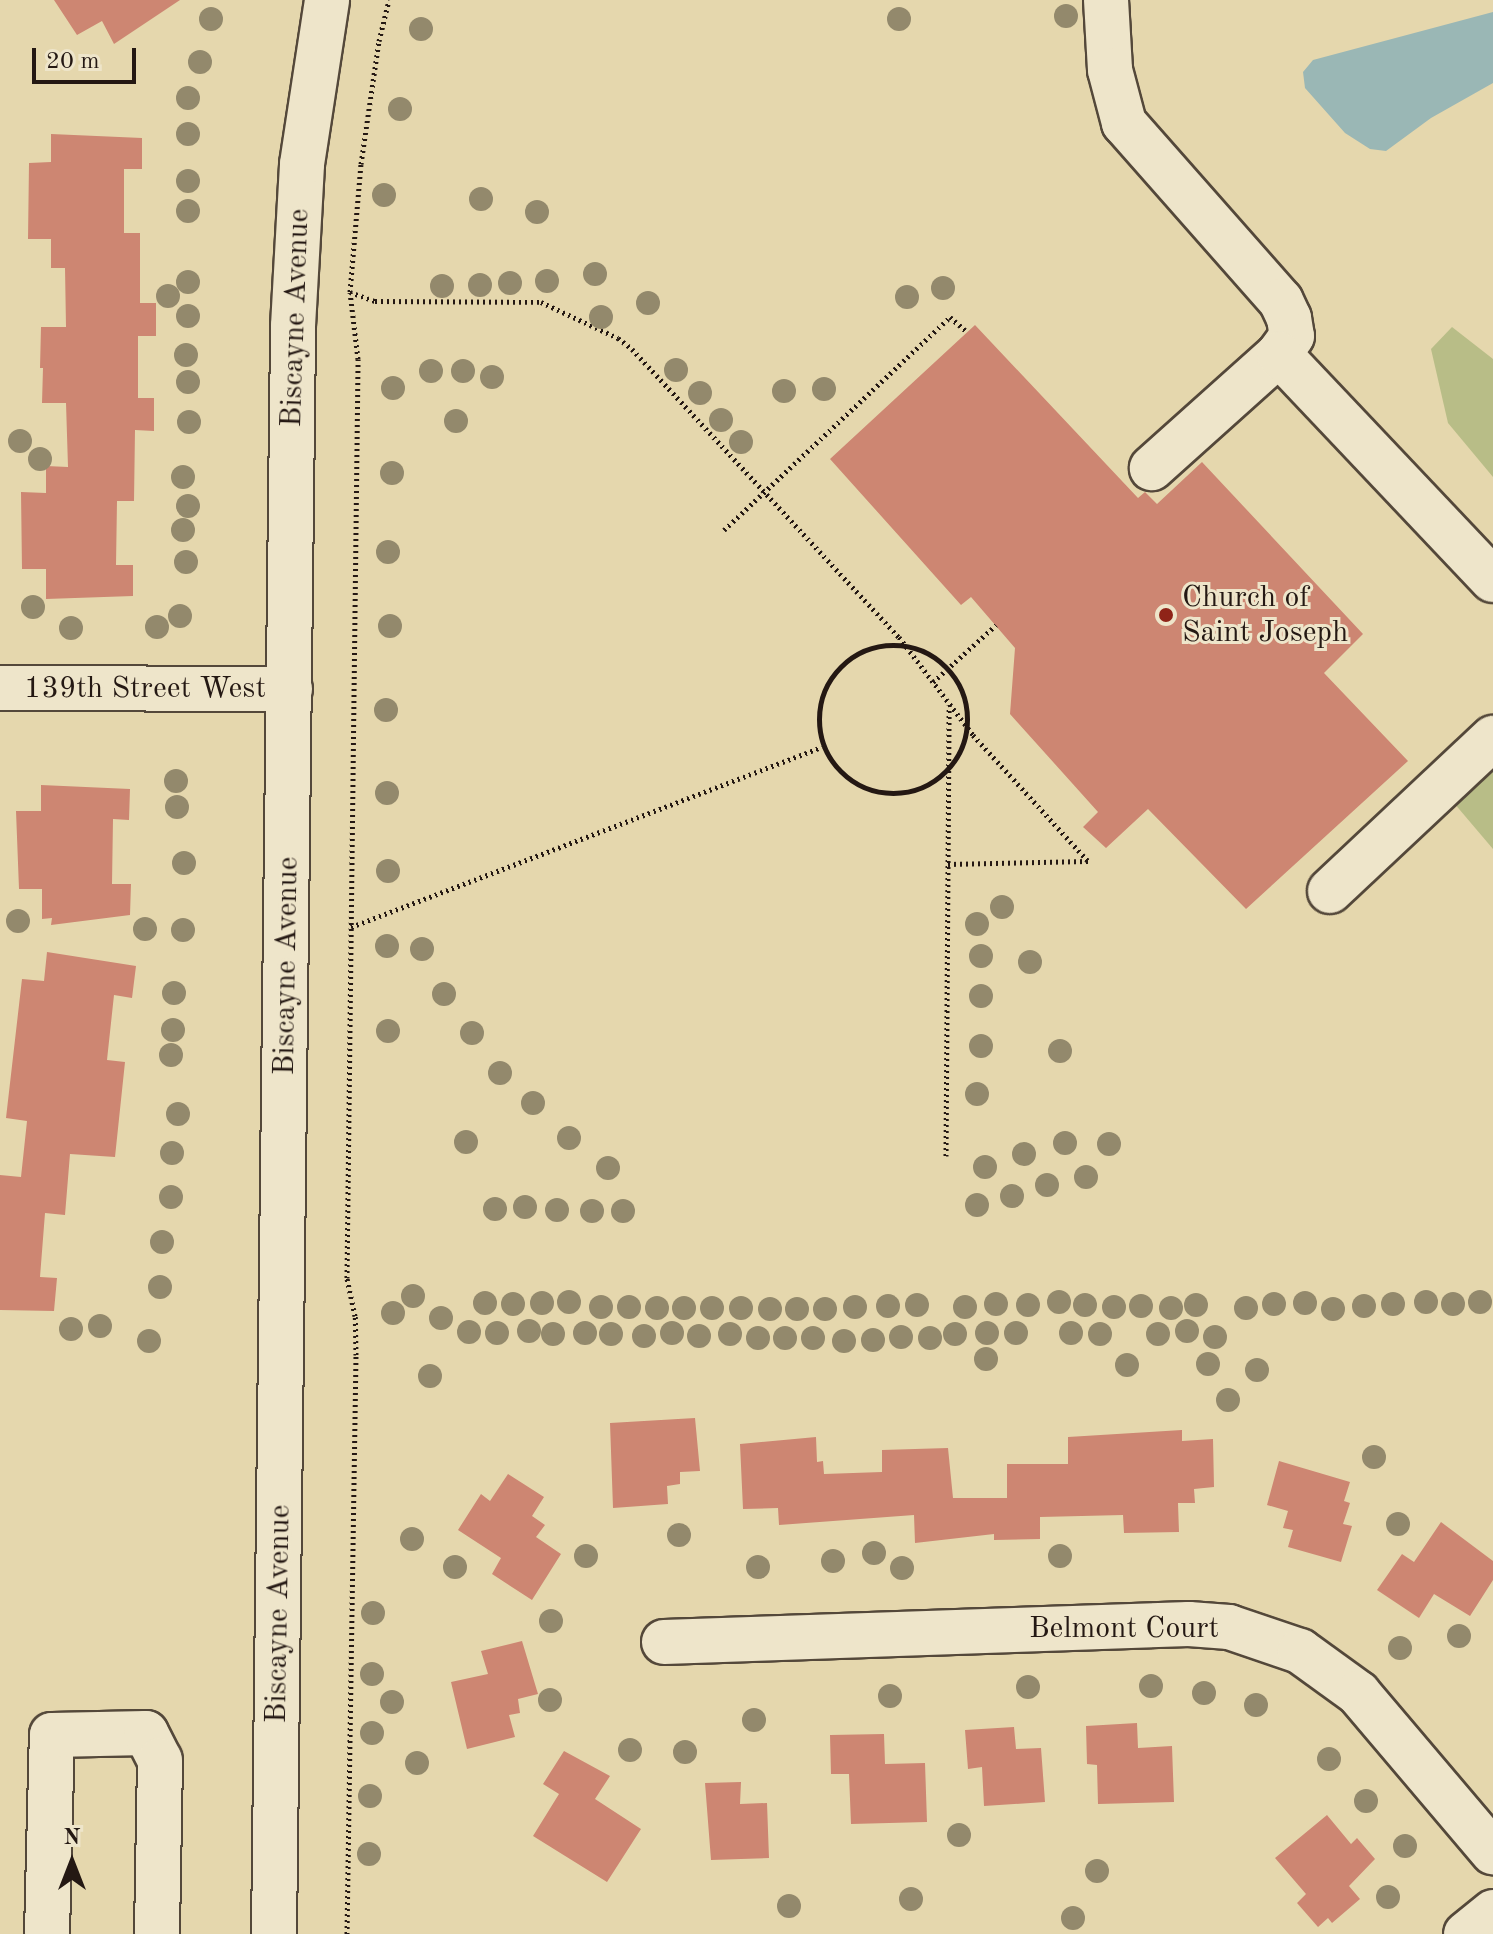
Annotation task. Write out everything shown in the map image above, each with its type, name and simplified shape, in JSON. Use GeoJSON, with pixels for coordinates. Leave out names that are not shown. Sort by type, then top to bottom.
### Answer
{"type":"FeatureCollection","features":[{"type":"Feature","properties":{"kind":"street","name":"Biscayne Avenue"},"geometry":{"type":"LineString","coordinates":[[274,1934],[296,267],[302,164],[327,0]]}},
{"type":"Feature","properties":{"kind":"street"},"geometry":{"type":"LineString","coordinates":[[1106,0],[1110,70],[1124,123],[1281,301],[1289,318],[1292,336],[1279,354],[1152,468]]}},
{"type":"Feature","properties":{"kind":"street"},"geometry":{"type":"LineString","coordinates":[[1279,354],[1493,580]]}},
{"type":"Feature","properties":{"kind":"street","name":"139th Street West"},"geometry":{"type":"LineString","coordinates":[[0,688],[290,689]]}},
{"type":"Feature","properties":{"kind":"street"},"geometry":{"type":"LineString","coordinates":[[1330,891],[1493,738]]}},
{"type":"Feature","properties":{"kind":"street","name":"Belmont Court"},"geometry":{"type":"LineString","coordinates":[[664,1642],[1189,1624],[1229,1627],[1300,1651],[1331,1670],[1388,1726],[1493,1852]]}},
{"type":"Feature","properties":{"kind":"street"},"geometry":{"type":"LineString","coordinates":[[47,1934],[52,1735],[146,1733],[160,1760],[157,1934]]}},
{"type":"Feature","properties":{"kind":"street"},"geometry":{"type":"LineString","coordinates":[[1466,1934],[1493,1912]]}},
{"type":"Feature","properties":{"kind":"path"},"geometry":{"type":"LineString","coordinates":[[347,1934],[356,1355],[355,1316],[347,1278],[358,359],[350,292],[361,164],[379,41],[389,0]]}},
{"type":"Feature","properties":{"kind":"path"},"geometry":{"type":"LineString","coordinates":[[350,292],[375,301],[541,302],[618,338],[632,349],[907,648],[967,727],[1088,861],[948,864]]}},
{"type":"Feature","properties":{"kind":"path"},"geometry":{"type":"LineString","coordinates":[[724,530],[950,317],[967,332]]}},
{"type":"Feature","properties":{"kind":"path"},"geometry":{"type":"LineString","coordinates":[[933,682],[996,625]]}},
{"type":"Feature","properties":{"kind":"path"},"geometry":{"type":"LineString","coordinates":[[907,648],[929,654],[948,668],[967,706],[967,727],[960,752],[948,769],[928,784],[887,793],[847,778],[822,747],[819,710],[830,677],[846,662],[873,649],[907,648]]}},
{"type":"Feature","properties":{"kind":"path"},"geometry":{"type":"LineString","coordinates":[[946,1156],[949,703]]}},
{"type":"Feature","properties":{"kind":"path"},"geometry":{"type":"LineString","coordinates":[[351,927],[822,747]]}},
{"type":"Feature","properties":{"kind":"green space"},"geometry":{"type":"Polygon","coordinates":[[[1452,327],[1493,359],[1493,477],[1448,423],[1431,349],[1452,327]]]}},
{"type":"Feature","properties":{"kind":"green space"},"geometry":{"type":"Polygon","coordinates":[[[1493,750],[1493,849],[1448,796],[1493,750]]]}},
{"type":"Feature","properties":{"kind":"water"},"geometry":{"type":"Polygon","coordinates":[[[1493,12],[1493,83],[1431,118],[1386,151],[1370,149],[1345,133],[1305,88],[1303,72],[1313,60],[1493,12]]]}},
{"type":"Feature","properties":{"kind":"building"},"geometry":{"type":"Polygon","coordinates":[[[54,0],[180,0],[114,44],[102,21],[77,35],[54,0]]]}},
{"type":"Feature","properties":{"kind":"building"},"geometry":{"type":"Polygon","coordinates":[[[51,134],[142,138],[142,169],[124,169],[124,233],[140,233],[140,303],[156,303],[156,336],[138,336],[138,398],[154,398],[154,431],[135,430],[134,501],[117,501],[116,565],[133,565],[133,596],[46,599],[46,569],[22,569],[21,492],[46,493],[46,466],[68,467],[66,403],[42,403],[43,368],[40,368],[41,327],[66,327],[65,268],[51,268],[51,239],[28,239],[29,163],[51,162],[51,134]]]}},
{"type":"Feature","properties":{"kind":"building","name":"Church of Saint Joseph"},"geometry":{"type":"Polygon","coordinates":[[[975,325],[1138,498],[1145,492],[1157,504],[1202,462],[1363,634],[1324,673],[1408,761],[1246,909],[1148,809],[1106,848],[1083,827],[1098,812],[1010,714],[1015,648],[971,597],[961,605],[830,459],[975,325]]]}},
{"type":"Feature","properties":{"kind":"building"},"geometry":{"type":"Polygon","coordinates":[[[41,785],[130,789],[129,820],[113,819],[112,884],[131,884],[130,915],[51,925],[52,918],[42,919],[42,889],[19,889],[16,811],[41,811],[41,785]]]}},
{"type":"Feature","properties":{"kind":"building"},"geometry":{"type":"Polygon","coordinates":[[[47,952],[136,966],[132,998],[114,995],[107,1060],[125,1062],[115,1157],[70,1154],[65,1215],[45,1213],[40,1277],[57,1278],[54,1311],[0,1310],[0,1175],[21,1177],[27,1121],[6,1118],[22,979],[44,981],[47,952]]]}},
{"type":"Feature","properties":{"kind":"building"},"geometry":{"type":"Polygon","coordinates":[[[695,1418],[700,1471],[680,1472],[680,1484],[667,1486],[668,1504],[613,1508],[610,1423],[695,1418]]]}},
{"type":"Feature","properties":{"kind":"building"},"geometry":{"type":"Polygon","coordinates":[[[1182,1430],[1182,1441],[1213,1439],[1214,1487],[1194,1489],[1195,1503],[1178,1503],[1179,1532],[1124,1533],[1123,1515],[1040,1517],[1040,1539],[994,1540],[994,1534],[915,1543],[914,1515],[779,1525],[778,1508],[743,1509],[740,1444],[816,1437],[817,1462],[823,1461],[824,1474],[882,1472],[882,1450],[948,1448],[953,1498],[1007,1498],[1007,1464],[1068,1464],[1068,1437],[1182,1430]]]}},
{"type":"Feature","properties":{"kind":"building"},"geometry":{"type":"Polygon","coordinates":[[[1279,1461],[1350,1482],[1344,1501],[1350,1503],[1343,1524],[1352,1526],[1341,1562],[1288,1547],[1293,1530],[1283,1528],[1288,1511],[1267,1505],[1279,1461]]]}},
{"type":"Feature","properties":{"kind":"building"},"geometry":{"type":"Polygon","coordinates":[[[508,1474],[544,1497],[532,1516],[545,1525],[536,1537],[561,1554],[532,1600],[492,1574],[501,1558],[458,1530],[481,1494],[490,1501],[508,1474]]]}},
{"type":"Feature","properties":{"kind":"building"},"geometry":{"type":"Polygon","coordinates":[[[1441,1522],[1493,1561],[1493,1580],[1470,1616],[1434,1594],[1419,1618],[1377,1590],[1402,1554],[1414,1562],[1441,1522]]]}},
{"type":"Feature","properties":{"kind":"building"},"geometry":{"type":"Polygon","coordinates":[[[522,1641],[538,1694],[518,1699],[520,1713],[509,1715],[515,1737],[467,1749],[451,1682],[488,1674],[481,1651],[522,1641]]]}},
{"type":"Feature","properties":{"kind":"building"},"geometry":{"type":"Polygon","coordinates":[[[1137,1723],[1138,1748],[1172,1746],[1174,1802],[1098,1804],[1097,1765],[1087,1764],[1086,1726],[1137,1723]]]}},
{"type":"Feature","properties":{"kind":"building"},"geometry":{"type":"Polygon","coordinates":[[[1014,1727],[1016,1749],[1041,1748],[1045,1802],[984,1806],[982,1767],[968,1769],[965,1730],[1014,1727]]]}},
{"type":"Feature","properties":{"kind":"building"},"geometry":{"type":"Polygon","coordinates":[[[884,1734],[885,1764],[925,1763],[927,1822],[851,1824],[849,1774],[831,1774],[830,1735],[884,1734]]]}},
{"type":"Feature","properties":{"kind":"building"},"geometry":{"type":"Polygon","coordinates":[[[564,1751],[610,1776],[595,1799],[641,1829],[607,1882],[533,1836],[559,1794],[543,1784],[564,1751]]]}},
{"type":"Feature","properties":{"kind":"building"},"geometry":{"type":"Polygon","coordinates":[[[741,1782],[740,1804],[767,1803],[769,1858],[711,1860],[705,1783],[741,1782]]]}},
{"type":"Feature","properties":{"kind":"building"},"geometry":{"type":"Polygon","coordinates":[[[1327,1815],[1351,1844],[1357,1838],[1375,1859],[1349,1886],[1360,1899],[1332,1923],[1328,1918],[1318,1927],[1297,1903],[1306,1894],[1275,1858],[1327,1815]]]}},
{"type":"Feature","properties":{"kind":"place","name":"Church of Saint Joseph"},"geometry":{"type":"Point","coordinates":[1166,615]}}]}
